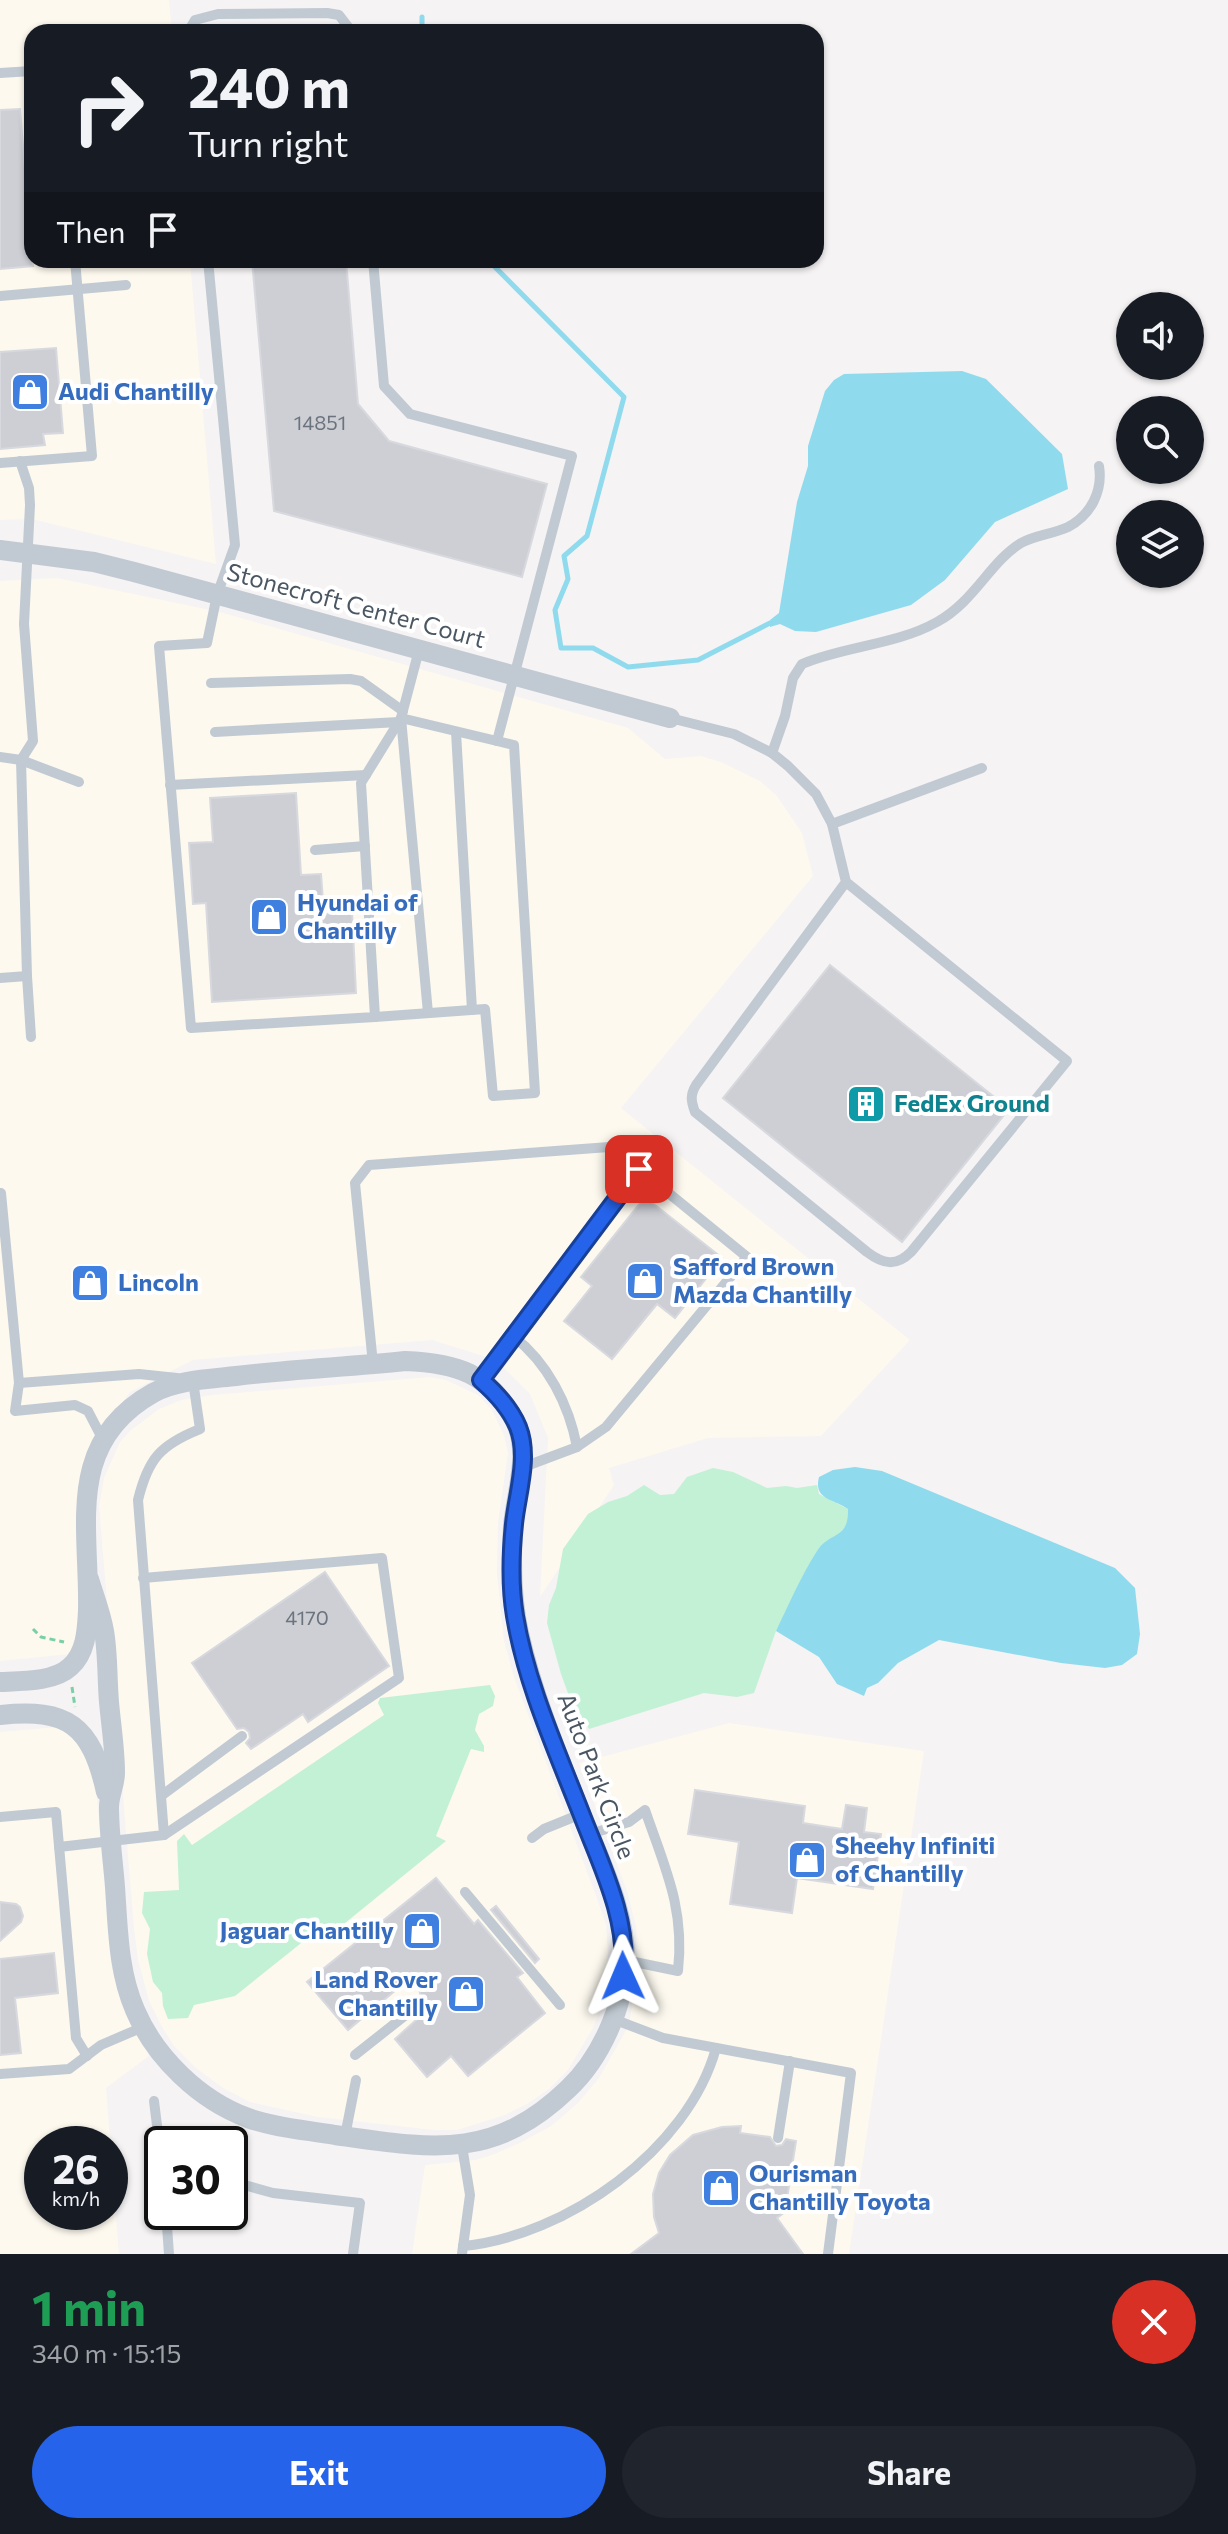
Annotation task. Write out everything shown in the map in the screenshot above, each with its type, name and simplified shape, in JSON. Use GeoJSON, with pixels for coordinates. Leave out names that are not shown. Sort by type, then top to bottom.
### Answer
{"type":"FeatureCollection","features":[{"type":"Feature","properties":{"kind":"street","name":"Stonecroft Center Court"},"geometry":{"type":"LineString","coordinates":[[0,550],[94,562],[670,718]]}},
{"type":"Feature","properties":{"kind":"street","name":"Stonecroft Center Court"},"geometry":{"type":"LineString","coordinates":[[0,556],[28,553]]}},
{"type":"Feature","properties":{"kind":"street","name":"Auto Park Circle"},"geometry":{"type":"LineString","coordinates":[[0,1682],[48,1676],[70,1668],[80,1654],[87,1632],[89,1579],[85,1508],[90,1472],[103,1440],[121,1417],[138,1403],[156,1392],[193,1381],[405,1361],[438,1362],[460,1368],[481,1380],[496,1393],[518,1428],[523,1447],[513,1526],[512,1571],[515,1614],[525,1661],[615,1904],[625,1960],[613,2019],[596,2055],[575,2082],[553,2103],[522,2125],[492,2139],[462,2146],[388,2143],[250,2119],[192,2086],[143,2027],[126,1986],[108,1802],[115,1778],[104,1630],[89,1579]]}},
{"type":"Feature","properties":{"kind":"street"},"geometry":{"type":"LineString","coordinates":[[0,1715],[47,1713],[70,1723],[92,1744],[108,1802]]}},
{"type":"Feature","properties":{"kind":"lane"},"geometry":{"type":"LineString","coordinates":[[193,24],[195,20],[218,14],[327,13],[339,15],[346,24]]}},
{"type":"Feature","properties":{"kind":"lane"},"geometry":{"type":"LineString","coordinates":[[0,73],[24,72]]}},
{"type":"Feature","properties":{"kind":"lane"},"geometry":{"type":"LineString","coordinates":[[0,463],[92,456],[76,268]]}},
{"type":"Feature","properties":{"kind":"lane"},"geometry":{"type":"LineString","coordinates":[[209,268],[235,545],[217,595],[207,643],[159,646],[191,1028],[485,1009],[493,1096],[535,1093],[514,745],[401,717],[215,732]]}},
{"type":"Feature","properties":{"kind":"lane"},"geometry":{"type":"LineString","coordinates":[[374,268],[384,386],[410,414],[572,456],[497,741]]}},
{"type":"Feature","properties":{"kind":"lane"},"geometry":{"type":"LineString","coordinates":[[0,296],[126,285]]}},
{"type":"Feature","properties":{"kind":"lane"},"geometry":{"type":"LineString","coordinates":[[20,461],[29,488],[31,519],[24,624],[33,741],[21,760],[31,1037]]}},
{"type":"Feature","properties":{"kind":"lane"},"geometry":{"type":"LineString","coordinates":[[772,753],[785,716],[793,678],[802,664],[924,628],[959,608],[1022,543],[1069,526],[1088,510],[1098,494],[1101,481],[1099,466]]}},
{"type":"Feature","properties":{"kind":"lane"},"geometry":{"type":"LineString","coordinates":[[375,1017],[361,783],[401,717],[419,650]]}},
{"type":"Feature","properties":{"kind":"lane"},"geometry":{"type":"LineString","coordinates":[[211,683],[350,679],[361,681],[401,717],[428,1013]]}},
{"type":"Feature","properties":{"kind":"lane"},"geometry":{"type":"LineString","coordinates":[[670,718],[734,734],[772,753],[816,794],[832,824],[846,882],[1067,1061],[911,1252],[891,1264],[878,1261],[695,1112],[692,1104],[691,1094],[696,1085],[846,882]]}},
{"type":"Feature","properties":{"kind":"lane"},"geometry":{"type":"LineString","coordinates":[[456,732],[472,1010]]}},
{"type":"Feature","properties":{"kind":"lane"},"geometry":{"type":"LineString","coordinates":[[0,757],[21,760],[79,782]]}},
{"type":"Feature","properties":{"kind":"lane"},"geometry":{"type":"LineString","coordinates":[[832,824],[982,768]]}},
{"type":"Feature","properties":{"kind":"lane"},"geometry":{"type":"LineString","coordinates":[[170,785],[366,775]]}},
{"type":"Feature","properties":{"kind":"lane"},"geometry":{"type":"LineString","coordinates":[[315,850],[365,846]]}},
{"type":"Feature","properties":{"kind":"lane"},"geometry":{"type":"LineString","coordinates":[[0,978],[27,976]]}},
{"type":"Feature","properties":{"kind":"lane"},"geometry":{"type":"LineString","coordinates":[[373,1364],[355,1183],[369,1165],[609,1147],[747,1257],[613,1420],[577,1447],[521,1468]]}},
{"type":"Feature","properties":{"kind":"lane"},"geometry":{"type":"LineString","coordinates":[[481,1380],[639,1169]]}},
{"type":"Feature","properties":{"kind":"lane"},"geometry":{"type":"LineString","coordinates":[[1,1193],[5,1286],[19,1383],[15,1411],[75,1405],[88,1411],[103,1440]]}},
{"type":"Feature","properties":{"kind":"lane"},"geometry":{"type":"LineString","coordinates":[[513,1336],[536,1356],[547,1373],[567,1412],[577,1447]]}},
{"type":"Feature","properties":{"kind":"lane"},"geometry":{"type":"LineString","coordinates":[[19,1383],[139,1374],[193,1381],[200,1429],[178,1439],[157,1454],[149,1465],[138,1500],[164,1835]]}},
{"type":"Feature","properties":{"kind":"lane"},"geometry":{"type":"LineString","coordinates":[[59,1847],[164,1835],[399,1678],[382,1558],[143,1578]]}},
{"type":"Feature","properties":{"kind":"lane"},"geometry":{"type":"LineString","coordinates":[[161,1796],[242,1736]]}},
{"type":"Feature","properties":{"kind":"lane"},"geometry":{"type":"LineString","coordinates":[[590,1834],[629,1822],[645,1810],[673,1888],[682,1941],[678,1971],[625,1960]]}},
{"type":"Feature","properties":{"kind":"lane"},"geometry":{"type":"LineString","coordinates":[[0,1817],[56,1812],[76,2038],[87,2056]]}},
{"type":"Feature","properties":{"kind":"lane"},"geometry":{"type":"LineString","coordinates":[[532,1838],[544,1829],[581,1814]]}},
{"type":"Feature","properties":{"kind":"lane"},"geometry":{"type":"LineString","coordinates":[[465,1892],[560,2005]]}},
{"type":"Feature","properties":{"kind":"lane"},"geometry":{"type":"LineString","coordinates":[[355,2055],[412,2010]]}},
{"type":"Feature","properties":{"kind":"lane"},"geometry":{"type":"LineString","coordinates":[[613,2019],[663,2038],[851,2073],[828,2254]]}},
{"type":"Feature","properties":{"kind":"lane"},"geometry":{"type":"LineString","coordinates":[[0,2074],[69,2069],[101,2045],[143,2027]]}},
{"type":"Feature","properties":{"kind":"lane"},"geometry":{"type":"LineString","coordinates":[[462,2146],[470,2195],[463,2250],[502,2241],[547,2224],[591,2202],[628,2176],[694,2097],[709,2073],[716,2048]]}},
{"type":"Feature","properties":{"kind":"lane"},"geometry":{"type":"LineString","coordinates":[[778,2138],[790,2061]]}},
{"type":"Feature","properties":{"kind":"lane"},"geometry":{"type":"LineString","coordinates":[[345,2136],[356,2080]]}},
{"type":"Feature","properties":{"kind":"lane"},"geometry":{"type":"LineString","coordinates":[[154,2101],[157,2126]]}},
{"type":"Feature","properties":{"kind":"lane"},"geometry":{"type":"LineString","coordinates":[[248,2186],[273,2193],[360,2203],[353,2254]]}},
{"type":"Feature","properties":{"kind":"lane"},"geometry":{"type":"LineString","coordinates":[[167,2230],[169,2254]]}},
{"type":"Feature","properties":{"kind":"shaded area"},"geometry":{"type":"Polygon","coordinates":[[[0,0],[169,0],[171,24],[24,24],[24,268],[191,268],[216,564],[32,519],[0,520],[0,0]]]}},
{"type":"Feature","properties":{"kind":"shaded area"},"geometry":{"type":"Polygon","coordinates":[[[57,578],[220,612],[628,728],[665,759],[701,756],[721,762],[760,781],[777,796],[802,833],[813,876],[621,1108],[910,1340],[821,1436],[708,1438],[609,1468],[614,1485],[540,1597],[548,1438],[530,1394],[496,1360],[432,1340],[193,1360],[130,1392],[89,1448],[77,1504],[85,1629],[71,1654],[0,1661],[0,581],[57,578]]]}},
{"type":"Feature","properties":{"kind":"shaded area"},"geometry":{"type":"Polygon","coordinates":[[[430,1377],[446,1380],[478,1395],[492,1410],[504,1435],[508,1453],[498,1523],[497,1572],[504,1641],[514,1677],[598,1901],[606,1925],[608,1952],[605,1990],[598,2014],[568,2070],[549,2089],[527,2104],[505,2115],[457,2130],[318,2117],[250,2102],[223,2088],[196,2068],[174,2046],[162,2027],[149,2001],[138,1960],[134,1929],[99,1506],[104,1478],[120,1442],[159,1409],[181,1400],[430,1377]]]}},
{"type":"Feature","properties":{"kind":"shaded area"},"geometry":{"type":"Polygon","coordinates":[[[729,1723],[924,1751],[849,2254],[412,2254],[425,2165],[475,2160],[492,2155],[551,2126],[578,2103],[599,2078],[629,2025],[637,1972],[636,1926],[627,1891],[579,1763],[729,1723]]]}},
{"type":"Feature","properties":{"kind":"shaded area"},"geometry":{"type":"Polygon","coordinates":[[[69,1726],[93,1752],[112,1969],[149,2056],[106,2088],[109,2126],[24,2126],[24,2230],[117,2230],[119,2254],[0,2254],[0,1732],[69,1726]]]}},
{"type":"Feature","properties":{"kind":"green space"},"geometry":{"type":"Polygon","coordinates":[[[713,1468],[733,1472],[767,1488],[817,1485],[819,1494],[848,1509],[848,1522],[842,1533],[819,1548],[776,1631],[754,1693],[737,1697],[704,1693],[589,1729],[572,1704],[547,1623],[563,1549],[588,1514],[608,1502],[627,1496],[644,1485],[660,1495],[674,1494],[687,1477],[713,1468]]]}},
{"type":"Feature","properties":{"kind":"green space"},"geometry":{"type":"Polygon","coordinates":[[[490,1685],[495,1696],[493,1706],[479,1714],[475,1730],[484,1752],[471,1749],[436,1836],[446,1841],[323,1941],[315,1932],[235,1996],[194,2005],[188,2018],[168,2019],[162,1993],[153,1982],[147,1954],[150,1929],[142,1913],[144,1892],[179,1890],[177,1841],[184,1834],[192,1845],[384,1715],[378,1703],[380,1698],[490,1685]]]}},
{"type":"Feature","properties":{"kind":"water"},"geometry":{"type":"Polygon","coordinates":[[[962,371],[986,379],[1062,454],[1068,489],[995,522],[945,580],[911,605],[816,632],[795,631],[780,624],[770,627],[770,620],[779,613],[797,502],[808,466],[808,446],[825,391],[844,374],[962,371]]]}},
{"type":"Feature","properties":{"kind":"water"},"geometry":{"type":"Polygon","coordinates":[[[855,1467],[882,1471],[1115,1568],[1135,1588],[1140,1634],[1137,1654],[1122,1665],[1105,1668],[939,1640],[898,1663],[878,1683],[867,1688],[864,1696],[837,1684],[819,1657],[776,1631],[817,1551],[842,1531],[847,1519],[848,1509],[822,1495],[819,1477],[833,1470],[855,1467]]]}},
{"type":"Feature","properties":{"kind":"building"},"geometry":{"type":"Polygon","coordinates":[[[20,109],[24,157],[24,267],[0,269],[0,110],[20,109]]]}},
{"type":"Feature","properties":{"kind":"building"},"geometry":{"type":"Polygon","coordinates":[[[253,268],[347,268],[358,404],[389,441],[547,484],[522,577],[274,511],[253,268]]]}},
{"type":"Feature","properties":{"kind":"building","name":"Audi Chantilly"},"geometry":{"type":"Polygon","coordinates":[[[56,348],[63,433],[43,434],[45,445],[0,449],[0,352],[56,348]]]}},
{"type":"Feature","properties":{"kind":"building"},"geometry":{"type":"Polygon","coordinates":[[[296,793],[301,875],[321,874],[324,914],[352,912],[356,993],[212,1002],[206,903],[193,904],[189,843],[213,842],[210,798],[296,793]]]}},
{"type":"Feature","properties":{"kind":"building","name":"FedEx Ground"},"geometry":{"type":"Polygon","coordinates":[[[830,965],[1009,1109],[902,1242],[723,1098],[830,965]]]}},
{"type":"Feature","properties":{"kind":"building","name":"Safford Brown Mazda Chantilly"},"geometry":{"type":"Polygon","coordinates":[[[645,1197],[722,1258],[675,1318],[657,1304],[612,1359],[564,1321],[592,1286],[581,1277],[645,1197]]]}},
{"type":"Feature","properties":{"kind":"building"},"geometry":{"type":"Polygon","coordinates":[[[325,1572],[389,1666],[308,1722],[303,1714],[251,1749],[246,1743],[250,1738],[249,1732],[244,1728],[237,1729],[192,1663],[325,1572]]]}},
{"type":"Feature","properties":{"kind":"building","name":"Sheehy Infiniti of Chantilly"},"geometry":{"type":"Polygon","coordinates":[[[695,1790],[805,1806],[803,1823],[842,1829],[846,1805],[867,1808],[864,1832],[881,1834],[873,1889],[797,1878],[792,1913],[730,1904],[739,1842],[688,1834],[695,1790]]]}},
{"type":"Feature","properties":{"kind":"building"},"geometry":{"type":"Polygon","coordinates":[[[436,1878],[474,1924],[478,1920],[523,1973],[517,1977],[545,2013],[468,2076],[451,2056],[427,2077],[395,2039],[425,2012],[415,1974],[348,2030],[307,1982],[436,1878]]]}},
{"type":"Feature","properties":{"kind":"building"},"geometry":{"type":"Polygon","coordinates":[[[0,1902],[16,1904],[23,1916],[21,1922],[0,1941],[0,1902]]]}},
{"type":"Feature","properties":{"kind":"building"},"geometry":{"type":"Polygon","coordinates":[[[496,1906],[539,1959],[535,1963],[491,1910],[496,1906]]]}},
{"type":"Feature","properties":{"kind":"building"},"geometry":{"type":"Polygon","coordinates":[[[54,1953],[58,1993],[15,1998],[21,2053],[0,2055],[0,1959],[54,1953]]]}},
{"type":"Feature","properties":{"kind":"building","name":"Ourisman Chantilly Toyota"},"geometry":{"type":"Polygon","coordinates":[[[741,2126],[740,2133],[770,2137],[776,2146],[782,2145],[786,2139],[796,2141],[785,2212],[777,2218],[803,2254],[631,2254],[659,2233],[654,2217],[653,2194],[659,2173],[670,2155],[693,2135],[722,2127],[741,2126]]]}},
{"type":"Feature","properties":{"kind":"waterway"},"geometry":{"type":"LineString","coordinates":[[422,17],[422,24]]}},
{"type":"Feature","properties":{"kind":"waterway"},"geometry":{"type":"LineString","coordinates":[[496,268],[624,397],[587,536],[564,556],[568,579],[555,610],[561,648],[593,648],[628,667],[698,660],[770,623]]}},
{"type":"Feature","properties":{"kind":"place","name":"Audi Chantilly"},"geometry":{"type":"Point","coordinates":[30,392]}},
{"type":"Feature","properties":{"kind":"place","name":"Hyundai of Chantilly"},"geometry":{"type":"Point","coordinates":[269,917]}},
{"type":"Feature","properties":{"kind":"place","name":"FedEx Ground"},"geometry":{"type":"Point","coordinates":[866,1104]}},
{"type":"Feature","properties":{"kind":"place","name":"Safford Brown Mazda Chantilly"},"geometry":{"type":"Point","coordinates":[645,1281]}},
{"type":"Feature","properties":{"kind":"place","name":"Lincoln"},"geometry":{"type":"Point","coordinates":[90,1283]}},
{"type":"Feature","properties":{"kind":"place","name":"Sheehy Infiniti of Chantilly"},"geometry":{"type":"Point","coordinates":[807,1860]}},
{"type":"Feature","properties":{"kind":"place","name":"Jaguar Chantilly"},"geometry":{"type":"Point","coordinates":[422,1931]}},
{"type":"Feature","properties":{"kind":"place","name":"Land Rover Chantilly"},"geometry":{"type":"Point","coordinates":[466,1994]}},
{"type":"Feature","properties":{"kind":"place","name":"Ourisman Chantilly Toyota"},"geometry":{"type":"Point","coordinates":[721,2188]}},
{"type":"Feature","properties":{"kind":"route"},"geometry":{"type":"LineString","coordinates":[[623,1976],[625,1960],[615,1904],[525,1661],[515,1614],[513,1526],[523,1447],[518,1428],[507,1407],[481,1380],[639,1169]]}}]}
